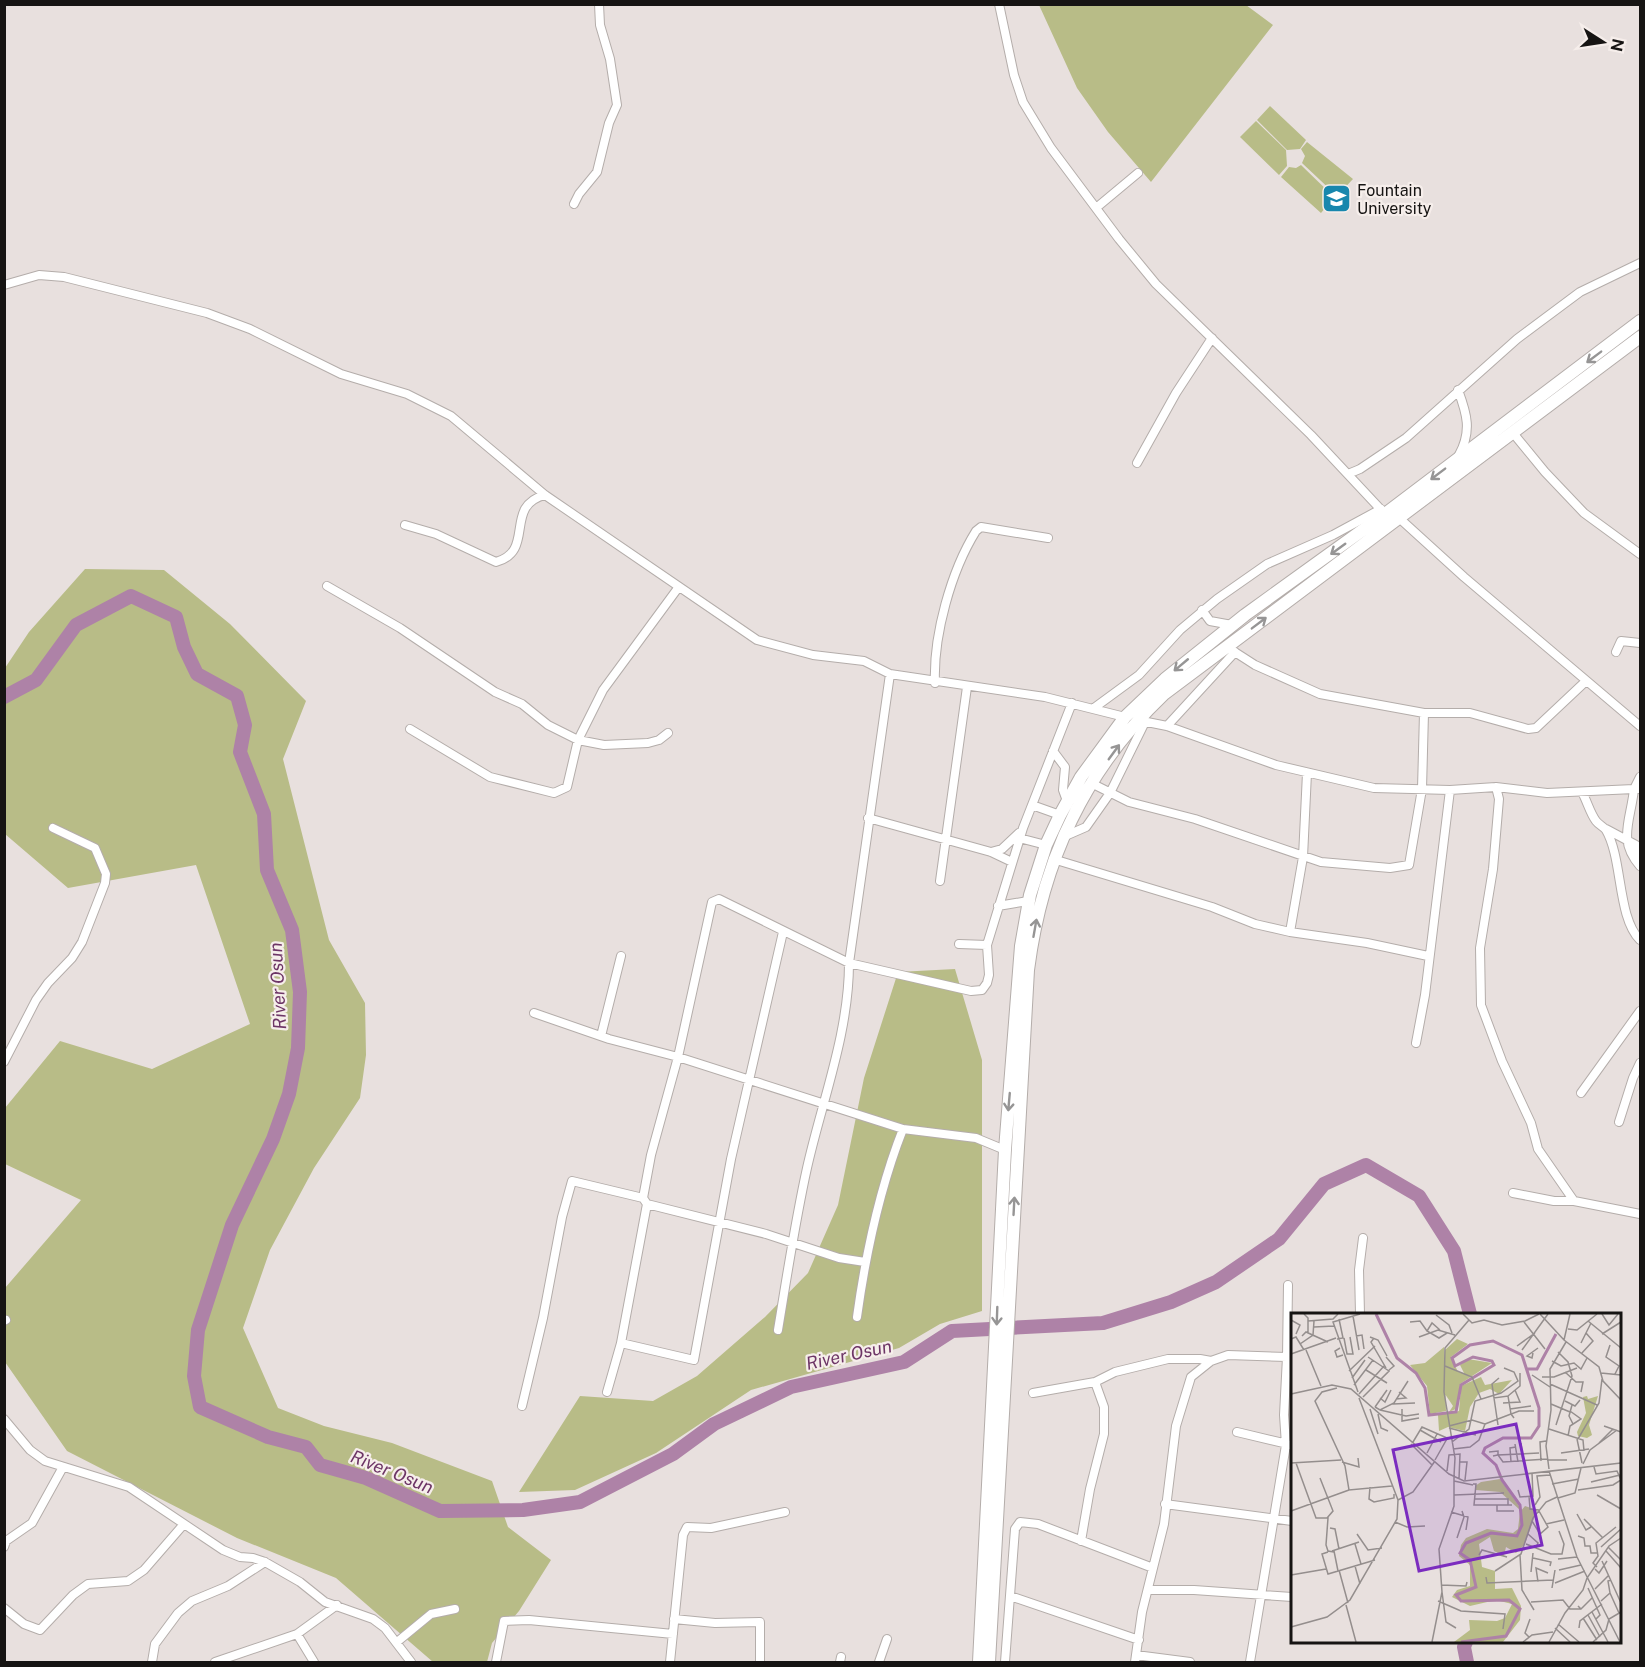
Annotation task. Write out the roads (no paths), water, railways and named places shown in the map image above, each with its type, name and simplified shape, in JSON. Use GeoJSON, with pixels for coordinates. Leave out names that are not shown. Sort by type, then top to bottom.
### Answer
{"type":"FeatureCollection","features":[{"type":"Feature","properties":{"kind":"highway"},"geometry":{"type":"LineString","coordinates":[[989,1662],[1005,1264],[1005,1150],[1021,946],[1028,901],[1046,844],[1059,815],[1067,801],[1136,720],[1165,679],[1232,625],[1641,321]]}},
{"type":"Feature","properties":{"kind":"highway"},"geometry":{"type":"LineString","coordinates":[[1136,720],[1164,694],[1231,649],[1398,517],[1641,337]]}},
{"type":"Feature","properties":{"kind":"highway"},"geometry":{"type":"LineString","coordinates":[[1005,1264],[1034,925],[1053,859],[1086,780]]}},
{"type":"Feature","properties":{"kind":"highway"},"geometry":{"type":"LineString","coordinates":[[979,1662],[1001,1368]]}},
{"type":"Feature","properties":{"kind":"street"},"geometry":{"type":"LineString","coordinates":[[574,204],[597,172],[609,123],[618,105],[610,59],[600,25],[599,4]]}},
{"type":"Feature","properties":{"kind":"street"},"geometry":{"type":"LineString","coordinates":[[999,4],[1014,75],[1023,102],[1051,148],[1096,208],[1156,284],[1311,435],[1383,512],[1268,564],[1202,610],[1139,675],[1094,708]]}},
{"type":"Feature","properties":{"kind":"street"},"geometry":{"type":"LineString","coordinates":[[1096,208],[1138,173]]}},
{"type":"Feature","properties":{"kind":"street"},"geometry":{"type":"LineString","coordinates":[[1348,474],[1360,469],[1406,438],[1517,339],[1580,292],[1641,263]]}},
{"type":"Feature","properties":{"kind":"street"},"geometry":{"type":"LineString","coordinates":[[4,285],[39,275],[64,277],[234,322],[341,374],[407,394],[443,410],[545,495],[757,640],[803,653],[864,661],[890,674],[1094,708],[1167,726],[1276,765],[1374,788],[1450,790],[1496,787],[1547,793],[1637,789]]}},
{"type":"Feature","properties":{"kind":"street"},"geometry":{"type":"LineString","coordinates":[[1137,463],[1181,385],[1212,338]]}},
{"type":"Feature","properties":{"kind":"street"},"geometry":{"type":"LineString","coordinates":[[1457,459],[1468,434],[1468,420],[1458,390]]}},
{"type":"Feature","properties":{"kind":"street"},"geometry":{"type":"LineString","coordinates":[[1513,433],[1545,472],[1584,513],[1641,554]]}},
{"type":"Feature","properties":{"kind":"street"},"geometry":{"type":"LineString","coordinates":[[405,525],[436,534],[496,562],[511,553],[517,543],[528,502],[545,495]]}},
{"type":"Feature","properties":{"kind":"street"},"geometry":{"type":"LineString","coordinates":[[1398,517],[1641,726]]}},
{"type":"Feature","properties":{"kind":"street"},"geometry":{"type":"LineString","coordinates":[[935,683],[936,653],[951,583],[976,531],[981,527],[1048,538]]}},
{"type":"Feature","properties":{"kind":"street"},"geometry":{"type":"LineString","coordinates":[[327,586],[400,628],[495,692],[522,704],[548,724],[578,740],[604,745],[648,743],[659,740],[668,733]]}},
{"type":"Feature","properties":{"kind":"street"},"geometry":{"type":"LineString","coordinates":[[410,729],[490,777],[554,794],[567,787],[578,740],[603,690],[678,588]]}},
{"type":"Feature","properties":{"kind":"street"},"geometry":{"type":"LineString","coordinates":[[1202,610],[1210,621],[1232,625]]}},
{"type":"Feature","properties":{"kind":"street"},"geometry":{"type":"LineString","coordinates":[[1616,652],[1621,641],[1641,643]]}},
{"type":"Feature","properties":{"kind":"street"},"geometry":{"type":"LineString","coordinates":[[1167,726],[1231,649],[1256,665],[1320,694],[1424,713],[1470,713],[1528,729],[1536,728],[1586,681]]}},
{"type":"Feature","properties":{"kind":"street"},"geometry":{"type":"LineString","coordinates":[[778,1330],[791,1243],[846,1007],[849,963],[863,878],[868,818],[890,674]]}},
{"type":"Feature","properties":{"kind":"street"},"geometry":{"type":"LineString","coordinates":[[940,881],[967,687]]}},
{"type":"Feature","properties":{"kind":"street"},"geometry":{"type":"LineString","coordinates":[[607,1392],[621,1343],[651,1155],[678,1057],[712,902],[719,900],[849,963],[971,991],[982,990],[987,983],[988,975],[987,945],[1019,838],[1072,703]]}},
{"type":"Feature","properties":{"kind":"street"},"geometry":{"type":"LineString","coordinates":[[1053,751],[1065,768],[1129,802],[1195,819],[1303,857],[1340,866],[1405,868],[1411,860],[1422,789],[1424,713]]}},
{"type":"Feature","properties":{"kind":"street"},"geometry":{"type":"LineString","coordinates":[[1061,838],[1086,827],[1110,793],[1136,720]]}},
{"type":"Feature","properties":{"kind":"street"},"geometry":{"type":"LineString","coordinates":[[1065,768],[1063,790],[1067,801]]}},
{"type":"Feature","properties":{"kind":"street"},"geometry":{"type":"LineString","coordinates":[[1290,932],[1303,857],[1306,773]]}},
{"type":"Feature","properties":{"kind":"street"},"geometry":{"type":"LineString","coordinates":[[1641,777],[1625,839],[1641,866]]}},
{"type":"Feature","properties":{"kind":"street"},"geometry":{"type":"LineString","coordinates":[[1496,787],[1499,800],[1493,869],[1480,948],[1481,1005],[1502,1061],[1531,1123],[1538,1149],[1574,1201]]}},
{"type":"Feature","properties":{"kind":"street"},"geometry":{"type":"LineString","coordinates":[[1416,1043],[1425,995],[1450,790]]}},
{"type":"Feature","properties":{"kind":"street"},"geometry":{"type":"LineString","coordinates":[[1582,792],[1596,822],[1640,848]]}},
{"type":"Feature","properties":{"kind":"street"},"geometry":{"type":"LineString","coordinates":[[1032,805],[1059,815]]}},
{"type":"Feature","properties":{"kind":"street"},"geometry":{"type":"LineString","coordinates":[[868,818],[991,852],[1012,862]]}},
{"type":"Feature","properties":{"kind":"street"},"geometry":{"type":"LineString","coordinates":[[4,1062],[36,1000],[82,942],[105,883],[106,874],[95,848],[53,828]]}},
{"type":"Feature","properties":{"kind":"street"},"geometry":{"type":"LineString","coordinates":[[991,852],[1002,849],[1023,828]]}},
{"type":"Feature","properties":{"kind":"street"},"geometry":{"type":"LineString","coordinates":[[1606,829],[1619,869],[1623,902],[1634,932],[1640,940]]}},
{"type":"Feature","properties":{"kind":"street"},"geometry":{"type":"LineString","coordinates":[[1019,838],[1046,844]]}},
{"type":"Feature","properties":{"kind":"street"},"geometry":{"type":"LineString","coordinates":[[1053,859],[1212,907],[1256,924],[1428,956]]}},
{"type":"Feature","properties":{"kind":"street"},"geometry":{"type":"LineString","coordinates":[[998,906],[1028,901]]}},
{"type":"Feature","properties":{"kind":"street"},"geometry":{"type":"LineString","coordinates":[[621,1343],[694,1360],[720,1222],[783,932]]}},
{"type":"Feature","properties":{"kind":"street"},"geometry":{"type":"LineString","coordinates":[[959,944],[987,945]]}},
{"type":"Feature","properties":{"kind":"street"},"geometry":{"type":"LineString","coordinates":[[602,1036],[621,956]]}},
{"type":"Feature","properties":{"kind":"street"},"geometry":{"type":"LineString","coordinates":[[1581,1093],[1641,1011]]}},
{"type":"Feature","properties":{"kind":"street"},"geometry":{"type":"LineString","coordinates":[[534,1013],[602,1036],[750,1079],[903,1129],[976,1138],[1005,1150]]}},
{"type":"Feature","properties":{"kind":"street"},"geometry":{"type":"LineString","coordinates":[[1619,1122],[1630,1085],[1640,1066]]}},
{"type":"Feature","properties":{"kind":"street"},"geometry":{"type":"LineString","coordinates":[[857,1317],[865,1262],[888,1166],[903,1129]]}},
{"type":"Feature","properties":{"kind":"street"},"geometry":{"type":"LineString","coordinates":[[522,1406],[572,1181],[865,1262]]}},
{"type":"Feature","properties":{"kind":"street"},"geometry":{"type":"LineString","coordinates":[[1513,1193],[1554,1201],[1574,1201],[1641,1214]]}},
{"type":"Feature","properties":{"kind":"street"},"geometry":{"type":"LineString","coordinates":[[1360,1313],[1359,1270],[1363,1238]]}},
{"type":"Feature","properties":{"kind":"street"},"geometry":{"type":"LineString","coordinates":[[1250,1662],[1289,1445],[1284,1415],[1290,1356],[1288,1285]]}},
{"type":"Feature","properties":{"kind":"street"},"geometry":{"type":"LineString","coordinates":[[1190,1662],[1136,1659],[1153,1568],[1164,1524],[1176,1426],[1184,1396],[1191,1377],[1211,1362],[1228,1356],[1290,1356]]}},
{"type":"Feature","properties":{"kind":"street"},"geometry":{"type":"LineString","coordinates":[[1033,1393],[1095,1382],[1115,1372],[1168,1359],[1200,1359],[1211,1362]]}},
{"type":"Feature","properties":{"kind":"street"},"geometry":{"type":"LineString","coordinates":[[1081,1541],[1090,1489],[1104,1434],[1104,1407],[1095,1382]]}},
{"type":"Feature","properties":{"kind":"street"},"geometry":{"type":"LineString","coordinates":[[4,1419],[30,1450],[45,1461],[129,1487],[223,1550],[240,1557],[265,1562],[300,1581],[325,1602],[373,1619],[397,1642],[411,1662]]}},
{"type":"Feature","properties":{"kind":"street"},"geometry":{"type":"LineString","coordinates":[[1237,1432],[1289,1445]]}},
{"type":"Feature","properties":{"kind":"street"},"geometry":{"type":"LineString","coordinates":[[4,1547],[6,1541],[32,1522],[63,1467]]}},
{"type":"Feature","properties":{"kind":"street"},"geometry":{"type":"LineString","coordinates":[[1165,1504],[1291,1521]]}},
{"type":"Feature","properties":{"kind":"street"},"geometry":{"type":"LineString","coordinates":[[670,1662],[683,1535],[687,1527],[711,1528],[785,1512]]}},
{"type":"Feature","properties":{"kind":"street"},"geometry":{"type":"LineString","coordinates":[[1005,1662],[1015,1530],[1020,1522],[1038,1524],[1153,1568]]}},
{"type":"Feature","properties":{"kind":"street"},"geometry":{"type":"LineString","coordinates":[[4,1608],[24,1624],[40,1630],[73,1595],[88,1584],[128,1581],[144,1570],[184,1524]]}},
{"type":"Feature","properties":{"kind":"street"},"geometry":{"type":"LineString","coordinates":[[152,1662],[155,1644],[178,1613],[192,1601],[228,1586],[265,1562]]}},
{"type":"Feature","properties":{"kind":"street"},"geometry":{"type":"LineString","coordinates":[[1149,1590],[1194,1590],[1291,1597]]}},
{"type":"Feature","properties":{"kind":"street"},"geometry":{"type":"LineString","coordinates":[[1010,1596],[1139,1640]]}},
{"type":"Feature","properties":{"kind":"street"},"geometry":{"type":"LineString","coordinates":[[221,1662],[297,1634],[338,1605]]}},
{"type":"Feature","properties":{"kind":"street"},"geometry":{"type":"LineString","coordinates":[[397,1642],[424,1617],[455,1609]]}},
{"type":"Feature","properties":{"kind":"street"},"geometry":{"type":"LineString","coordinates":[[674,1618],[715,1623],[760,1622],[760,1662]]}},
{"type":"Feature","properties":{"kind":"street"},"geometry":{"type":"LineString","coordinates":[[496,1662],[504,1621],[529,1620],[673,1634]]}},
{"type":"Feature","properties":{"kind":"street"},"geometry":{"type":"LineString","coordinates":[[297,1634],[314,1662]]}},
{"type":"Feature","properties":{"kind":"street"},"geometry":{"type":"LineString","coordinates":[[879,1662],[887,1639]]}},
{"type":"Feature","properties":{"kind":"waterway","name":"River Osun"},"geometry":{"type":"LineString","coordinates":[[4,697],[36,680],[76,625],[131,596],[176,617],[184,647],[197,674],[237,696],[245,725],[240,752],[264,814],[267,870],[292,930],[300,992],[298,1048],[289,1094],[273,1139],[232,1225],[198,1330],[194,1376],[200,1407],[268,1437],[306,1447],[320,1465],[366,1478],[440,1511],[523,1510],[580,1502],[673,1454],[714,1424],[791,1387],[904,1362],[952,1331],[1103,1323],[1171,1302],[1216,1282],[1279,1239],[1324,1184],[1366,1165],[1419,1196],[1454,1251],[1470,1313]]}},
{"type":"Feature","properties":{"kind":"waterway","name":"River Osun"},"geometry":{"type":"LineString","coordinates":[[1466,1643],[1464,1647],[1467,1662]]}},
{"type":"Feature","properties":{"kind":"place","name":"Fountain University"},"geometry":{"type":"Point","coordinates":[1336,199]}}]}
